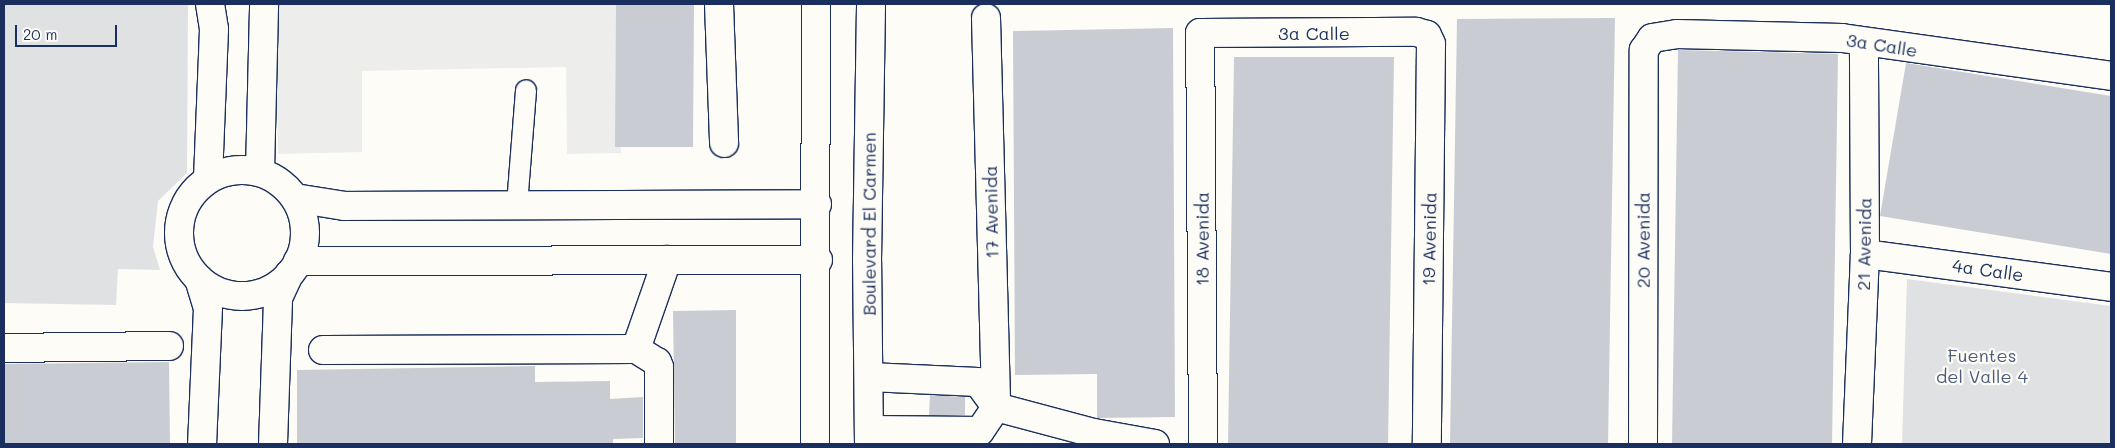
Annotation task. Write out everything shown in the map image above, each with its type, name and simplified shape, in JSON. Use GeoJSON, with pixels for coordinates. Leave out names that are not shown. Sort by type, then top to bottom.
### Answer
{"type":"FeatureCollection","features":[{"type":"Feature","properties":{"kind":"street"},"geometry":{"type":"LineString","coordinates":[[208,179],[214,29],[210,4]]}},
{"type":"Feature","properties":{"kind":"street"},"geometry":{"type":"LineString","coordinates":[[260,172],[264,4]]}},
{"type":"Feature","properties":{"kind":"street"},"geometry":{"type":"LineString","coordinates":[[719,4],[724,143]]}},
{"type":"Feature","properties":{"kind":"street"},"geometry":{"type":"LineString","coordinates":[[815,444],[818,260],[816,4]]}},
{"type":"Feature","properties":{"kind":"street","name":"Boulevard El Carmen"},"geometry":{"type":"LineString","coordinates":[[869,437],[872,4]]}},
{"type":"Feature","properties":{"kind":"street","name":"17 Avenida"},"geometry":{"type":"LineString","coordinates":[[986,18],[996,407]]}},
{"type":"Feature","properties":{"kind":"street","name":"3a Calle"},"geometry":{"type":"LineString","coordinates":[[1200,33],[1427,35]]}},
{"type":"Feature","properties":{"kind":"street","name":"18 Avenida"},"geometry":{"type":"LineString","coordinates":[[1200,33],[1203,444]]}},
{"type":"Feature","properties":{"kind":"street","name":"3a Calle"},"geometry":{"type":"LineString","coordinates":[[1652,38],[1677,34],[1842,38],[1864,43],[2111,76]]}},
{"type":"Feature","properties":{"kind":"street","name":"19 Avenida"},"geometry":{"type":"LineString","coordinates":[[1427,35],[1431,44],[1427,444]]}},
{"type":"Feature","properties":{"kind":"street","name":"20 Avenida"},"geometry":{"type":"LineString","coordinates":[[1643,444],[1644,50],[1652,38]]}},
{"type":"Feature","properties":{"kind":"street","name":"21 Avenida"},"geometry":{"type":"LineString","coordinates":[[1857,444],[1865,254],[1864,43]]}},
{"type":"Feature","properties":{"kind":"street"},"geometry":{"type":"LineString","coordinates":[[273,444],[278,298],[294,267],[304,240],[303,218],[295,198],[280,182],[260,172],[243,170],[208,179],[194,192],[184,208],[179,227],[180,246],[187,264],[199,279],[216,290],[235,295],[255,294],[274,287],[294,267],[667,260],[818,260]]}},
{"type":"Feature","properties":{"kind":"street"},"geometry":{"type":"LineString","coordinates":[[295,198],[345,206],[817,204]]}},
{"type":"Feature","properties":{"kind":"street","name":"4a Calle"},"geometry":{"type":"LineString","coordinates":[[1865,254],[2111,287]]}},
{"type":"Feature","properties":{"kind":"street"},"geometry":{"type":"LineString","coordinates":[[636,349],[667,260]]}},
{"type":"Feature","properties":{"kind":"street"},"geometry":{"type":"LineString","coordinates":[[199,279],[208,308],[202,444]]}},
{"type":"Feature","properties":{"kind":"street"},"geometry":{"type":"LineString","coordinates":[[4,348],[169,346]]}},
{"type":"Feature","properties":{"kind":"street"},"geometry":{"type":"LineString","coordinates":[[323,350],[636,349],[657,362],[660,372],[659,444]]}},
{"type":"Feature","properties":{"kind":"street"},"geometry":{"type":"LineString","coordinates":[[869,376],[978,382],[996,407],[1094,433],[1155,444]]}},
{"type":"Feature","properties":{"kind":"street"},"geometry":{"type":"LineString","coordinates":[[869,437],[980,431],[996,407]]}},
{"type":"Feature","properties":{"kind":"lane"},"geometry":{"type":"LineString","coordinates":[[517,205],[526,90]]}},
{"type":"Feature","properties":{"kind":"shaded area"},"geometry":{"type":"Polygon","coordinates":[[[276,4],[619,4],[621,153],[567,154],[566,67],[362,71],[362,152],[278,154],[276,4]]]}},
{"type":"Feature","properties":{"kind":"green space"},"geometry":{"type":"Polygon","coordinates":[[[4,4],[188,4],[187,173],[158,201],[153,247],[160,270],[118,269],[116,305],[4,303],[4,4]]]}},
{"type":"Feature","properties":{"kind":"green space","name":"Fuentes del Valle 4"},"geometry":{"type":"Polygon","coordinates":[[[1907,279],[2111,306],[2111,444],[1902,444],[1907,279]]]}},
{"type":"Feature","properties":{"kind":"building"},"geometry":{"type":"Polygon","coordinates":[[[616,4],[694,4],[693,147],[615,147],[616,4]]]}},
{"type":"Feature","properties":{"kind":"building"},"geometry":{"type":"Polygon","coordinates":[[[1615,18],[1608,444],[1450,444],[1457,19],[1615,18]]]}},
{"type":"Feature","properties":{"kind":"building"},"geometry":{"type":"Polygon","coordinates":[[[1173,28],[1175,417],[1097,418],[1097,374],[1015,375],[1013,31],[1173,28]]]}},
{"type":"Feature","properties":{"kind":"building"},"geometry":{"type":"Polygon","coordinates":[[[1678,50],[1838,54],[1832,444],[1672,444],[1678,50]]]}},
{"type":"Feature","properties":{"kind":"building"},"geometry":{"type":"Polygon","coordinates":[[[1234,57],[1394,57],[1388,444],[1228,444],[1234,57]]]}},
{"type":"Feature","properties":{"kind":"building"},"geometry":{"type":"Polygon","coordinates":[[[1906,63],[2111,96],[2111,254],[1880,216],[1906,63]]]}},
{"type":"Feature","properties":{"kind":"building"},"geometry":{"type":"Polygon","coordinates":[[[736,310],[736,444],[675,444],[673,311],[736,310]]]}},
{"type":"Feature","properties":{"kind":"building"},"geometry":{"type":"Polygon","coordinates":[[[169,362],[170,444],[4,444],[4,364],[169,362]]]}},
{"type":"Feature","properties":{"kind":"building"},"geometry":{"type":"Polygon","coordinates":[[[535,366],[535,382],[610,381],[610,399],[643,397],[643,438],[613,439],[613,444],[297,444],[297,370],[535,366]]]}},
{"type":"Feature","properties":{"kind":"building"},"geometry":{"type":"Polygon","coordinates":[[[930,395],[965,397],[965,415],[929,415],[930,395]]]}}]}
